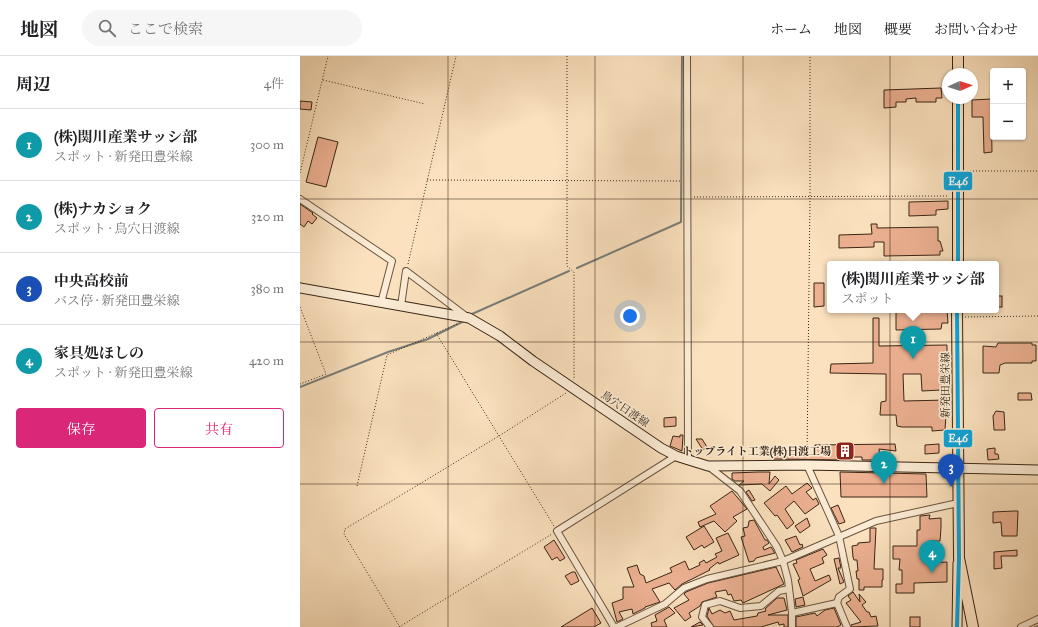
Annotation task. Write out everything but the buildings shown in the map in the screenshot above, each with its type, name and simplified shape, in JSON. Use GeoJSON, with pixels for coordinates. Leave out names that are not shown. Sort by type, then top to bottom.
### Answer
{"type":"FeatureCollection","features":[{"type":"Feature","properties":{"kind":"main road"},"geometry":{"type":"LineString","coordinates":[[958,56],[958,68]]}},
{"type":"Feature","properties":{"kind":"main road"},"geometry":{"type":"LineString","coordinates":[[958,104],[958,261]]}},
{"type":"Feature","properties":{"kind":"main road","name":"鳥穴日渡線"},"geometry":{"type":"LineString","coordinates":[[300,288],[469,318],[500,336],[574,389],[661,448],[688,461],[708,466],[807,465],[1038,470]]}},
{"type":"Feature","properties":{"kind":"main road","name":"新発田豊栄線"},"geometry":{"type":"LineString","coordinates":[[957,313],[958,558],[973,627]]}},
{"type":"Feature","properties":{"kind":"main road"},"geometry":{"type":"LineString","coordinates":[[957,627],[958,558]]}},
{"type":"Feature","properties":{"kind":"street"},"geometry":{"type":"LineString","coordinates":[[687,56],[686,181],[688,461]]}},
{"type":"Feature","properties":{"kind":"street"},"geometry":{"type":"LineString","coordinates":[[300,199],[392,261],[382,303]]}},
{"type":"Feature","properties":{"kind":"street"},"geometry":{"type":"LineString","coordinates":[[401,306],[406,270],[469,318]]}},
{"type":"Feature","properties":{"kind":"street"},"geometry":{"type":"LineString","coordinates":[[676,456],[557,531],[615,627],[665,604],[676,593],[707,579],[783,561],[876,521],[958,503]]}},
{"type":"Feature","properties":{"kind":"street"},"geometry":{"type":"LineString","coordinates":[[807,465],[839,536],[850,589],[839,597],[837,602],[847,627]]}},
{"type":"Feature","properties":{"kind":"street"},"geometry":{"type":"LineString","coordinates":[[708,466],[740,491],[770,536],[783,561],[789,589],[792,627]]}},
{"type":"Feature","properties":{"kind":"street"},"geometry":{"type":"LineString","coordinates":[[710,627],[702,617],[705,605],[720,601],[740,608],[761,606],[778,591],[789,589]]}},
{"type":"Feature","properties":{"kind":"street"},"geometry":{"type":"LineString","coordinates":[[792,613],[837,602]]}},
{"type":"Feature","properties":{"kind":"street"},"geometry":{"type":"LineString","coordinates":[[1021,627],[1038,620]]}},
{"type":"Feature","properties":{"kind":"path"},"geometry":{"type":"LineString","coordinates":[[300,173],[328,56]]}},
{"type":"Feature","properties":{"kind":"path"},"geometry":{"type":"LineString","coordinates":[[406,270],[456,56]]}},
{"type":"Feature","properties":{"kind":"path"},"geometry":{"type":"LineString","coordinates":[[436,333],[499,436],[557,531],[400,627],[344,534],[345,529],[499,436],[574,389],[574,272],[567,266],[568,56]]}},
{"type":"Feature","properties":{"kind":"path"},"geometry":{"type":"LineString","coordinates":[[807,465],[810,56]]}},
{"type":"Feature","properties":{"kind":"path"},"geometry":{"type":"LineString","coordinates":[[323,80],[425,104]]}},
{"type":"Feature","properties":{"kind":"path"},"geometry":{"type":"LineString","coordinates":[[957,170],[1038,171]]}},
{"type":"Feature","properties":{"kind":"path"},"geometry":{"type":"LineString","coordinates":[[427,180],[686,181]]}},
{"type":"Feature","properties":{"kind":"path"},"geometry":{"type":"LineString","coordinates":[[687,197],[810,198],[958,196]]}},
{"type":"Feature","properties":{"kind":"path"},"geometry":{"type":"LineString","coordinates":[[300,307],[326,374],[300,384]]}},
{"type":"Feature","properties":{"kind":"path"},"geometry":{"type":"LineString","coordinates":[[957,313],[1038,316]]}},
{"type":"Feature","properties":{"kind":"path"},"geometry":{"type":"LineString","coordinates":[[357,486],[387,355],[469,318]]}},
{"type":"Feature","properties":{"kind":"waterway"},"geometry":{"type":"LineString","coordinates":[[577,268],[681,222],[682,56]]}},
{"type":"Feature","properties":{"kind":"waterway"},"geometry":{"type":"LineString","coordinates":[[470,316],[569,271]]}},
{"type":"Feature","properties":{"kind":"waterway"},"geometry":{"type":"LineString","coordinates":[[300,387],[388,352],[428,339],[466,320]]}},
{"type":"Feature","properties":{"kind":"transit line","name":"E46"},"geometry":{"type":"LineString","coordinates":[[958,104],[958,261]]}},
{"type":"Feature","properties":{"kind":"transit line","name":"E46"},"geometry":{"type":"LineString","coordinates":[[957,313],[959,558],[957,627]]}},
{"type":"Feature","properties":{"kind":"place","name":"(株)関川産業サッシ部"},"geometry":{"type":"Point","coordinates":[913,359]}},
{"type":"Feature","properties":{"kind":"place","name":"トップライト工業(株)日渡工場"},"geometry":{"type":"Point","coordinates":[845,451]}},
{"type":"Feature","properties":{"kind":"place","name":"(株)ナカショク"},"geometry":{"type":"Point","coordinates":[884,484]}},
{"type":"Feature","properties":{"kind":"place","name":"中央高校前"},"geometry":{"type":"Point","coordinates":[951,487]}},
{"type":"Feature","properties":{"kind":"place","name":"家具処ほしの"},"geometry":{"type":"Point","coordinates":[932,573]}}]}
